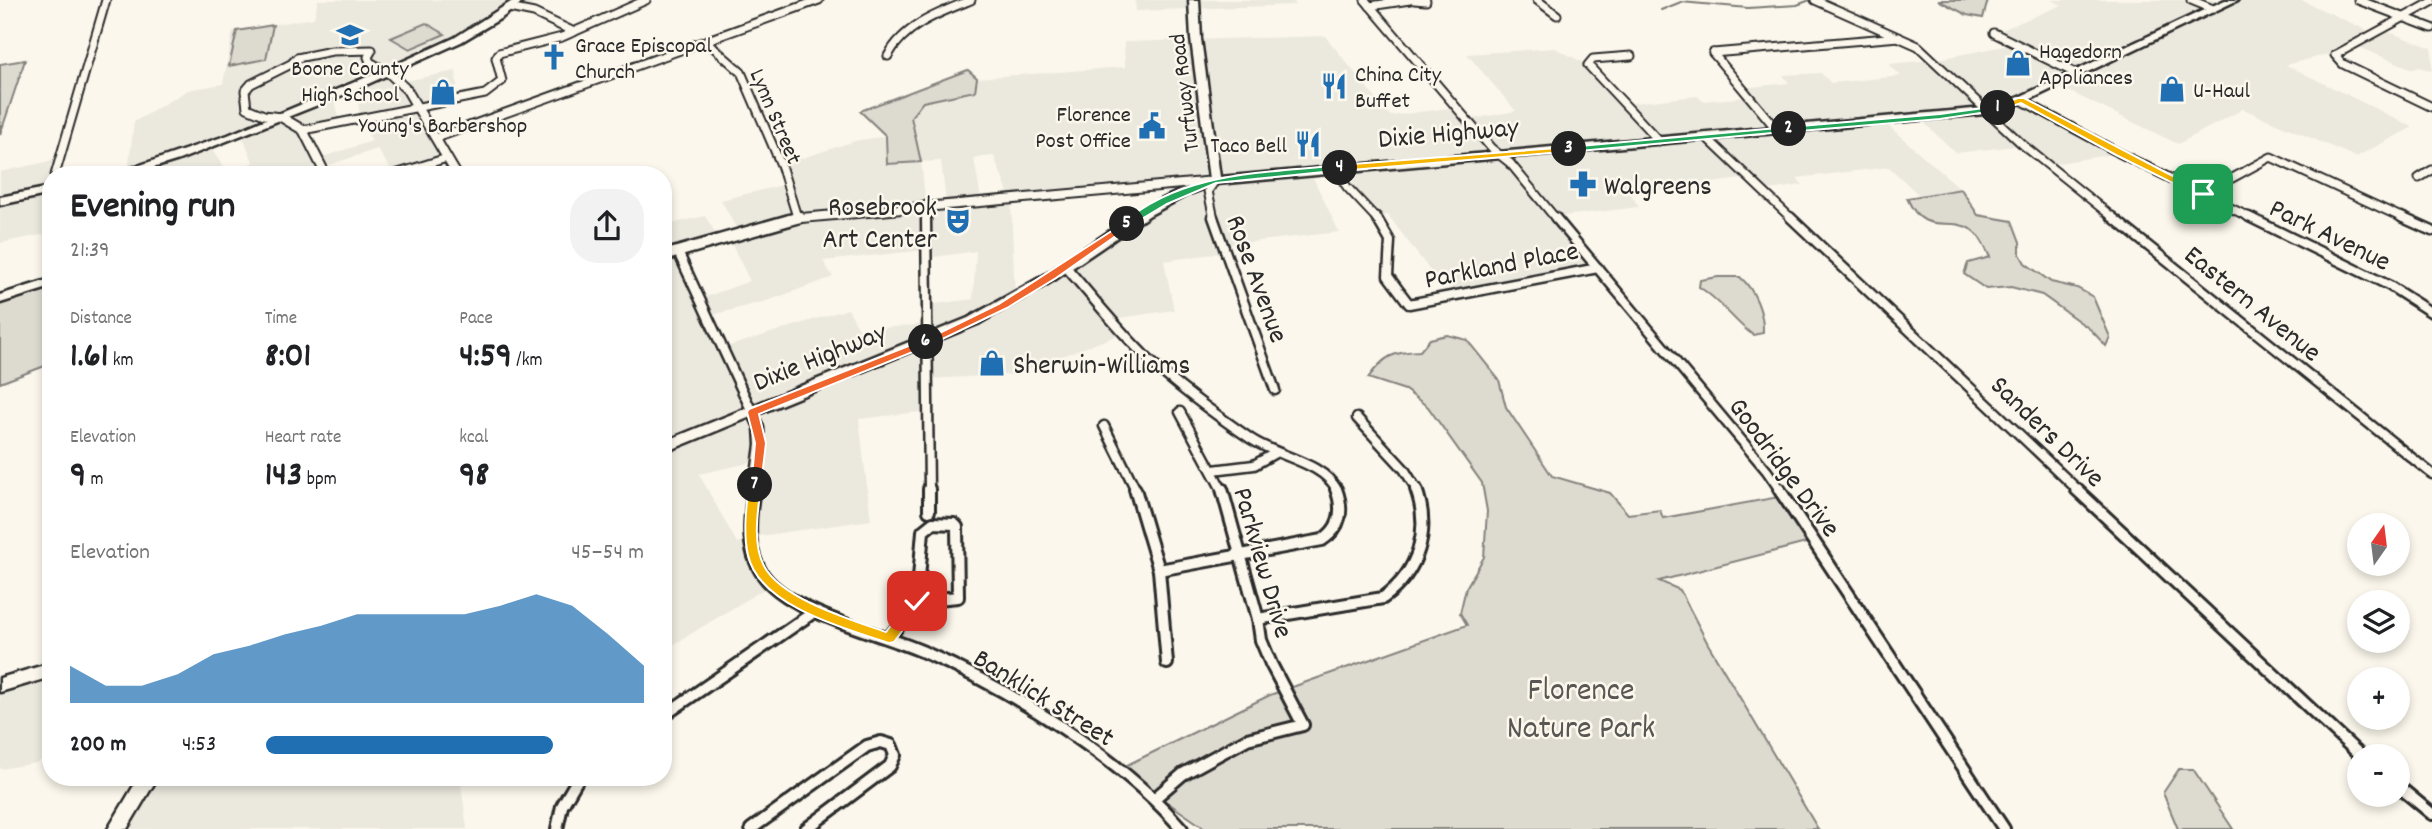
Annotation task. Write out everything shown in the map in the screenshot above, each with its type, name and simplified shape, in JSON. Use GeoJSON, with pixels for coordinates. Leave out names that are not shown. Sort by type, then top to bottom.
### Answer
{"type":"FeatureCollection","features":[{"type":"Feature","properties":{"kind":"main road"},"geometry":{"type":"LineString","coordinates":[[158,166],[210,147],[461,39],[520,0]]}},
{"type":"Feature","properties":{"kind":"main road","name":"Turfway Road"},"geometry":{"type":"LineString","coordinates":[[1194,0],[1196,39],[1214,181]]}},
{"type":"Feature","properties":{"kind":"main road","name":"Dixie Highway"},"geometry":{"type":"LineString","coordinates":[[672,444],[928,342],[1003,306],[1146,212],[1190,189],[1214,181],[1985,111],[2021,100],[2233,0]]}},
{"type":"Feature","properties":{"kind":"main road"},"geometry":{"type":"LineString","coordinates":[[0,201],[42,192]]}},
{"type":"Feature","properties":{"kind":"main road"},"geometry":{"type":"LineString","coordinates":[[0,685],[42,673]]}},
{"type":"Feature","properties":{"kind":"main road"},"geometry":{"type":"LineString","coordinates":[[117,829],[143,786]]}},
{"type":"Feature","properties":{"kind":"street"},"geometry":{"type":"LineString","coordinates":[[58,166],[106,0]]}},
{"type":"Feature","properties":{"kind":"street"},"geometry":{"type":"LineString","coordinates":[[303,130],[478,96],[496,88],[502,81],[496,58],[499,53],[575,32],[646,0]]}},
{"type":"Feature","properties":{"kind":"street"},"geometry":{"type":"LineString","coordinates":[[436,138],[819,0]]}},
{"type":"Feature","properties":{"kind":"street"},"geometry":{"type":"LineString","coordinates":[[888,56],[895,44],[924,22],[971,0]]}},
{"type":"Feature","properties":{"kind":"street"},"geometry":{"type":"LineString","coordinates":[[1536,0],[1557,15]]}},
{"type":"Feature","properties":{"kind":"street","name":"Eastern Avenue"},"geometry":{"type":"LineString","coordinates":[[1815,0],[1902,37],[1922,49],[2023,145],[2432,474]]}},
{"type":"Feature","properties":{"kind":"street"},"geometry":{"type":"LineString","coordinates":[[2191,0],[2213,9]]}},
{"type":"Feature","properties":{"kind":"street"},"geometry":{"type":"LineString","coordinates":[[2358,0],[2432,28]]}},
{"type":"Feature","properties":{"kind":"street"},"geometry":{"type":"LineString","coordinates":[[1368,3],[1426,1]]}},
{"type":"Feature","properties":{"kind":"street"},"geometry":{"type":"LineString","coordinates":[[2432,2],[2335,55],[2337,60],[2432,107]]}},
{"type":"Feature","properties":{"kind":"street","name":"Goodridge Drive"},"geometry":{"type":"LineString","coordinates":[[1368,3],[1491,148],[1510,163],[1767,471],[2004,829]]}},
{"type":"Feature","properties":{"kind":"street"},"geometry":{"type":"LineString","coordinates":[[509,8],[534,13],[575,32]]}},
{"type":"Feature","properties":{"kind":"street"},"geometry":{"type":"LineString","coordinates":[[1994,33],[2077,74]]}},
{"type":"Feature","properties":{"kind":"street"},"geometry":{"type":"LineString","coordinates":[[1777,130],[1713,52],[1902,37]]}},
{"type":"Feature","properties":{"kind":"street","name":"Lynn Street"},"geometry":{"type":"LineString","coordinates":[[706,41],[741,72],[781,165],[797,217]]}},
{"type":"Feature","properties":{"kind":"street"},"geometry":{"type":"LineString","coordinates":[[321,166],[303,130],[281,117],[264,115],[247,107],[245,91],[251,83],[291,64],[297,58],[331,51],[372,50],[368,57],[370,62],[388,72],[404,86],[452,166]]}},
{"type":"Feature","properties":{"kind":"street"},"geometry":{"type":"LineString","coordinates":[[1631,56],[1593,59],[1588,65],[1659,141]]}},
{"type":"Feature","properties":{"kind":"street","name":"Park Avenue"},"geometry":{"type":"LineString","coordinates":[[2021,100],[2119,153],[2390,286],[2432,313]]}},
{"type":"Feature","properties":{"kind":"street","name":"Sanders Drive"},"geometry":{"type":"LineString","coordinates":[[1706,137],[2348,744]]}},
{"type":"Feature","properties":{"kind":"street"},"geometry":{"type":"LineString","coordinates":[[2203,194],[2271,157],[2432,231]]}},
{"type":"Feature","properties":{"kind":"street"},"geometry":{"type":"LineString","coordinates":[[421,166],[447,158]]}},
{"type":"Feature","properties":{"kind":"street","name":"Parkland Place"},"geometry":{"type":"LineString","coordinates":[[1334,168],[1341,183],[1384,228],[1390,239],[1388,276],[1409,304],[1598,268]]}},
{"type":"Feature","properties":{"kind":"street"},"geometry":{"type":"LineString","coordinates":[[2419,178],[2432,170]]}},
{"type":"Feature","properties":{"kind":"street"},"geometry":{"type":"LineString","coordinates":[[672,254],[797,217],[1214,181]]}},
{"type":"Feature","properties":{"kind":"street","name":"Rose Avenue"},"geometry":{"type":"LineString","coordinates":[[1214,181],[1208,191],[1209,205],[1275,390]]}},
{"type":"Feature","properties":{"kind":"street"},"geometry":{"type":"LineString","coordinates":[[926,205],[929,511]]}},
{"type":"Feature","properties":{"kind":"street","name":"Banklick Street"},"geometry":{"type":"LineString","coordinates":[[678,252],[753,412],[761,443],[751,517],[754,555],[760,570],[772,584],[814,612],[940,659],[1013,697],[1119,769],[1155,798],[1182,829]]}},
{"type":"Feature","properties":{"kind":"street"},"geometry":{"type":"LineString","coordinates":[[1066,267],[1166,376],[1241,432],[1275,453],[1318,469],[1333,482],[1342,509],[1338,524],[1329,537],[1310,544],[1159,570]]}},
{"type":"Feature","properties":{"kind":"street"},"geometry":{"type":"LineString","coordinates":[[0,299],[42,286]]}},
{"type":"Feature","properties":{"kind":"street","name":"Parkview Drive"},"geometry":{"type":"LineString","coordinates":[[1155,798],[1183,774],[1247,739],[1303,725],[1261,640],[1258,619],[1222,489],[1180,412]]}},
{"type":"Feature","properties":{"kind":"street"},"geometry":{"type":"LineString","coordinates":[[1258,619],[1383,598],[1399,587],[1415,563],[1420,549],[1423,521],[1413,483],[1357,418]]}},
{"type":"Feature","properties":{"kind":"street"},"geometry":{"type":"LineString","coordinates":[[1104,426],[1138,494],[1159,570],[1167,663]]}},
{"type":"Feature","properties":{"kind":"street"},"geometry":{"type":"LineString","coordinates":[[1213,470],[1263,463],[1275,453]]}},
{"type":"Feature","properties":{"kind":"street"},"geometry":{"type":"LineString","coordinates":[[889,638],[917,601],[923,531],[933,523],[947,522],[957,527],[958,597],[917,601]]}},
{"type":"Feature","properties":{"kind":"street"},"geometry":{"type":"LineString","coordinates":[[672,710],[814,612]]}},
{"type":"Feature","properties":{"kind":"street"},"geometry":{"type":"LineString","coordinates":[[751,829],[867,746],[881,742],[891,745],[895,755],[890,766],[806,829]]}},
{"type":"Feature","properties":{"kind":"street"},"geometry":{"type":"LineString","coordinates":[[557,829],[562,806],[574,786]]}},
{"type":"Feature","properties":{"kind":"street"},"geometry":{"type":"LineString","coordinates":[[2410,796],[2432,814]]}},
{"type":"Feature","properties":{"kind":"shaded area"},"geometry":{"type":"Polygon","coordinates":[[[318,0],[541,0],[521,10],[509,8],[389,72],[400,82],[456,71],[458,99],[419,107],[447,158],[420,166],[389,166],[377,149],[326,166],[247,166],[253,162],[242,134],[210,147],[223,166],[129,166],[134,122],[188,90],[223,84],[233,31],[314,18],[318,0]],[[356,85],[334,95],[340,123],[303,130],[317,159],[372,141],[360,119],[356,85]]]}},
{"type":"Feature","properties":{"kind":"shaded area"},"geometry":{"type":"Polygon","coordinates":[[[1135,0],[1292,0],[1296,5],[1136,11],[1135,0]]]}},
{"type":"Feature","properties":{"kind":"shaded area"},"geometry":{"type":"Polygon","coordinates":[[[2052,0],[2301,0],[2373,33],[2380,29],[2432,48],[2432,71],[2420,67],[2413,69],[2351,44],[2337,52],[2286,65],[2413,127],[2356,157],[2243,109],[2178,144],[2054,84],[2022,100],[2119,153],[2047,165],[2023,145],[1956,153],[1919,118],[1884,122],[1961,189],[1920,196],[1889,167],[1797,178],[1803,185],[1762,191],[1748,178],[1631,194],[1639,207],[1556,217],[1598,268],[1460,293],[1431,272],[1388,215],[1382,216],[1352,186],[1345,168],[1310,171],[1339,232],[1224,245],[1226,252],[1164,261],[1174,310],[1113,319],[1124,333],[1022,371],[1022,374],[928,379],[928,411],[859,419],[871,520],[752,537],[754,555],[772,584],[672,645],[672,224],[705,216],[719,239],[678,252],[700,299],[750,281],[728,237],[739,233],[721,200],[787,184],[781,165],[855,141],[886,136],[921,162],[911,117],[923,102],[975,91],[977,78],[1125,67],[1124,42],[1325,36],[1390,116],[1456,107],[1467,120],[1516,111],[1467,54],[1555,48],[1588,65],[1624,104],[1697,96],[1703,101],[1749,97],[1742,88],[1789,83],[1783,75],[1821,73],[1831,83],[1901,76],[1888,64],[1933,60],[2015,44],[1994,33],[2062,5],[2052,0]],[[994,156],[974,158],[981,200],[1011,200],[1015,298],[1107,237],[1197,186],[1009,195],[994,156]],[[941,161],[921,162],[926,205],[946,203],[941,161]],[[926,250],[823,261],[833,277],[770,300],[708,316],[723,348],[848,309],[860,330],[927,324],[927,305],[973,299],[976,251],[927,258],[926,250]],[[758,461],[699,474],[737,543],[751,537],[758,461]]]}},
{"type":"Feature","properties":{"kind":"shaded area"},"geometry":{"type":"Polygon","coordinates":[[[60,159],[58,166],[42,166],[42,235],[0,243],[0,172],[60,159]]]}},
{"type":"Feature","properties":{"kind":"shaded area"},"geometry":{"type":"Polygon","coordinates":[[[42,655],[42,760],[0,769],[0,685],[37,674],[42,655]]]}},
{"type":"Feature","properties":{"kind":"shaded area"},"geometry":{"type":"Polygon","coordinates":[[[143,786],[461,786],[467,829],[117,829],[143,786]]]}},
{"type":"Feature","properties":{"kind":"green space"},"geometry":{"type":"Polygon","coordinates":[[[1938,0],[1988,0],[1983,18],[1967,15],[1938,0]]]}},
{"type":"Feature","properties":{"kind":"green space"},"geometry":{"type":"Polygon","coordinates":[[[426,23],[445,34],[410,49],[391,38],[426,23]]]}},
{"type":"Feature","properties":{"kind":"green space"},"geometry":{"type":"Polygon","coordinates":[[[273,25],[266,59],[229,66],[237,31],[273,25]]]}},
{"type":"Feature","properties":{"kind":"green space"},"geometry":{"type":"Polygon","coordinates":[[[25,60],[0,135],[0,64],[25,60]]]}},
{"type":"Feature","properties":{"kind":"green space"},"geometry":{"type":"Polygon","coordinates":[[[968,70],[977,78],[975,91],[923,102],[911,117],[921,162],[887,164],[886,136],[860,111],[968,70]]]}},
{"type":"Feature","properties":{"kind":"green space"},"geometry":{"type":"Polygon","coordinates":[[[1961,189],[1978,215],[2012,221],[2020,242],[2020,254],[2025,263],[2051,282],[2077,288],[2093,297],[2110,337],[2106,346],[2091,330],[2042,295],[2011,287],[1986,289],[1964,274],[1968,263],[1990,257],[1978,235],[1963,226],[1929,222],[1921,218],[1907,198],[1961,189]]]}},
{"type":"Feature","properties":{"kind":"green space"},"geometry":{"type":"Polygon","coordinates":[[[1740,277],[1750,288],[1758,302],[1763,333],[1753,335],[1699,287],[1700,280],[1740,277]]]}},
{"type":"Feature","properties":{"kind":"green space"},"geometry":{"type":"Polygon","coordinates":[[[42,286],[42,367],[0,383],[0,299],[42,286]]]}},
{"type":"Feature","properties":{"kind":"green space","name":"Florence Nature Park"},"geometry":{"type":"Polygon","coordinates":[[[1447,335],[1467,340],[1499,380],[1506,407],[1552,476],[1610,493],[1628,514],[1660,510],[1663,518],[1784,496],[1814,541],[1659,581],[1680,590],[1708,644],[1818,829],[1206,829],[1119,769],[1270,695],[1467,625],[1460,613],[1466,588],[1484,557],[1487,511],[1482,483],[1428,407],[1405,390],[1368,378],[1390,356],[1420,351],[1430,339],[1447,335]]]}},
{"type":"Feature","properties":{"kind":"green space"},"geometry":{"type":"Polygon","coordinates":[[[2179,769],[2193,769],[2233,829],[2178,829],[2163,793],[2179,769]]]}},
{"type":"Feature","properties":{"kind":"waterway"},"geometry":{"type":"LineString","coordinates":[[1661,10],[1681,2],[1748,8],[1797,5],[1810,0]]}},
{"type":"Feature","properties":{"kind":"place","name":"Boone County High School"},"geometry":{"type":"Point","coordinates":[350,35]}},
{"type":"Feature","properties":{"kind":"place","name":"Grace Episcopal Church"},"geometry":{"type":"Point","coordinates":[554,57]}},
{"type":"Feature","properties":{"kind":"place","name":"Hagedorn Appliances"},"geometry":{"type":"Point","coordinates":[2018,63]}},
{"type":"Feature","properties":{"kind":"place","name":"China City Buffet"},"geometry":{"type":"Point","coordinates":[1334,86]}},
{"type":"Feature","properties":{"kind":"place","name":"U-Haul"},"geometry":{"type":"Point","coordinates":[2172,89]}},
{"type":"Feature","properties":{"kind":"place","name":"Young's Barbershop"},"geometry":{"type":"Point","coordinates":[443,92]}},
{"type":"Feature","properties":{"kind":"place","name":"Florence Post Office"},"geometry":{"type":"Point","coordinates":[1152,126]}},
{"type":"Feature","properties":{"kind":"place","name":"Taco Bell"},"geometry":{"type":"Point","coordinates":[1308,144]}},
{"type":"Feature","properties":{"kind":"place","name":"Walgreens"},"geometry":{"type":"Point","coordinates":[1583,184]}},
{"type":"Feature","properties":{"kind":"place","name":"Rosebrook Art Center"},"geometry":{"type":"Point","coordinates":[958,221]}},
{"type":"Feature","properties":{"kind":"place","name":"Sherwin-Williams"},"geometry":{"type":"Point","coordinates":[992,363]}},
{"type":"Feature","properties":{"kind":"route"},"geometry":{"type":"LineString","coordinates":[[917,601],[889,638],[814,612],[772,584],[764,575],[754,555],[751,537],[751,517],[761,443],[753,412],[928,342],[1003,306],[1146,212],[1198,186],[1214,181],[1334,168],[1940,117],[1998,108],[2021,100],[2119,153],[2203,194]]}}]}
